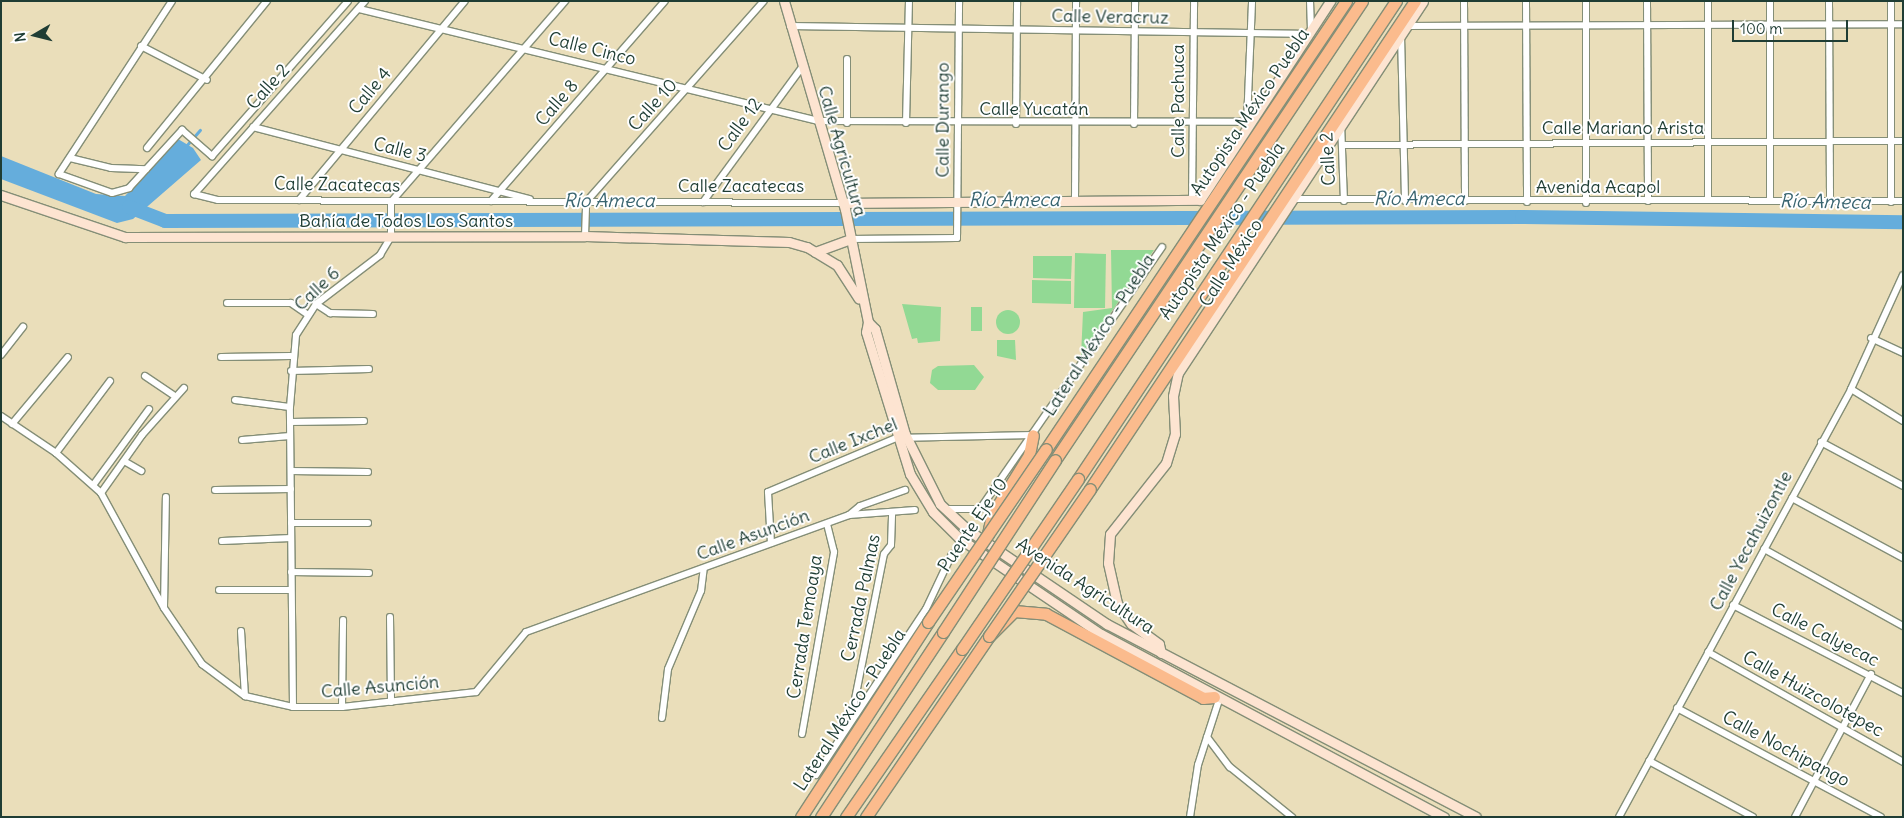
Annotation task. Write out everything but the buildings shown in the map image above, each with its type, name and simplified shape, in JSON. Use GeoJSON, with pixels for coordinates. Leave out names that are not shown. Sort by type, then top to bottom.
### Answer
{"type":"FeatureCollection","features":[{"type":"Feature","properties":{"kind":"highway","name":"Autopista México Puebla"},"geometry":{"type":"LineString","coordinates":[[1183,242],[1346,1]]}},
{"type":"Feature","properties":{"kind":"highway","name":"Autopista México - Puebla"},"geometry":{"type":"LineString","coordinates":[[1055,460],[1362,1]]}},
{"type":"Feature","properties":{"kind":"highway","name":"Autopista México - Puebla"},"geometry":{"type":"LineString","coordinates":[[846,817],[1078,479],[1396,1]]}},
{"type":"Feature","properties":{"kind":"highway"},"geometry":{"type":"LineString","coordinates":[[866,817],[1289,200],[1415,1]]}},
{"type":"Feature","properties":{"kind":"highway","name":"Lateral México - Puebla"},"geometry":{"type":"LineString","coordinates":[[1046,449],[1183,242]]}},
{"type":"Feature","properties":{"kind":"highway"},"geometry":{"type":"LineString","coordinates":[[988,534],[992,515],[1029,455],[1033,435]]}},
{"type":"Feature","properties":{"kind":"highway","name":"Puente Eje 10"},"geometry":{"type":"LineString","coordinates":[[928,622],[1046,449]]}},
{"type":"Feature","properties":{"kind":"highway","name":"Puente Eje 10"},"geometry":{"type":"LineString","coordinates":[[821,817],[1055,460]]}},
{"type":"Feature","properties":{"kind":"highway"},"geometry":{"type":"LineString","coordinates":[[989,636],[1009,614],[1036,611],[1203,698],[1216,698]]}},
{"type":"Feature","properties":{"kind":"highway","name":"Lateral México - Puebla"},"geometry":{"type":"LineString","coordinates":[[801,817],[874,698],[928,622]]}},
{"type":"Feature","properties":{"kind":"main road","name":"Calle Agricultura"},"geometry":{"type":"LineString","coordinates":[[784,1],[844,206],[865,310]]}},
{"type":"Feature","properties":{"kind":"main road"},"geometry":{"type":"LineString","coordinates":[[1289,200],[1311,170],[1340,121],[1423,1]]}},
{"type":"Feature","properties":{"kind":"main road","name":"Autopista México Puebla"},"geometry":{"type":"LineString","coordinates":[[1196,200],[1328,4]]}},
{"type":"Feature","properties":{"kind":"main road"},"geometry":{"type":"LineString","coordinates":[[1328,4],[1336,16]]}},
{"type":"Feature","properties":{"kind":"main road","name":"Bahía de Todos Los Santos"},"geometry":{"type":"LineString","coordinates":[[1,195],[125,238],[391,233],[585,233],[789,242],[815,252],[837,265],[865,310]]}},
{"type":"Feature","properties":{"kind":"main road","name":"Calle Zacatecas"},"geometry":{"type":"LineString","coordinates":[[844,206],[958,206],[1196,200]]}},
{"type":"Feature","properties":{"kind":"main road"},"geometry":{"type":"LineString","coordinates":[[815,252],[849,235]]}},
{"type":"Feature","properties":{"kind":"main road","name":"Calle México"},"geometry":{"type":"LineString","coordinates":[[1161,653],[1159,644],[1131,624],[1117,603],[1107,546],[1115,525],[1158,479],[1172,450],[1178,373],[1259,242]]}},
{"type":"Feature","properties":{"kind":"main road","name":"Avenida Agricultura"},"geometry":{"type":"LineString","coordinates":[[865,310],[868,322],[866,332],[920,494],[959,538],[1102,634],[1216,698],[1444,817]]}},
{"type":"Feature","properties":{"kind":"main road","name":"Avenida Agricultura"},"geometry":{"type":"LineString","coordinates":[[901,436],[921,473],[945,509],[968,530],[1107,624],[1476,817]]}},
{"type":"Feature","properties":{"kind":"street"},"geometry":{"type":"LineString","coordinates":[[172,1],[141,46],[60,174],[112,194],[129,188],[182,130],[188,133],[212,156],[230,138],[348,1]]}},
{"type":"Feature","properties":{"kind":"street"},"geometry":{"type":"LineString","coordinates":[[147,148],[206,80],[267,1]]}},
{"type":"Feature","properties":{"kind":"street","name":"Calle 2"},"geometry":{"type":"LineString","coordinates":[[194,194],[366,1]]}},
{"type":"Feature","properties":{"kind":"street","name":"Calle 4"},"geometry":{"type":"LineString","coordinates":[[299,200],[465,1]]}},
{"type":"Feature","properties":{"kind":"street"},"geometry":{"type":"LineString","coordinates":[[391,233],[391,202],[565,1]]}},
{"type":"Feature","properties":{"kind":"street","name":"Calle 8"},"geometry":{"type":"LineString","coordinates":[[491,201],[665,1]]}},
{"type":"Feature","properties":{"kind":"street","name":"Calle 10"},"geometry":{"type":"LineString","coordinates":[[586,202],[689,88],[764,1]]}},
{"type":"Feature","properties":{"kind":"street"},"geometry":{"type":"LineString","coordinates":[[906,123],[909,1]]}},
{"type":"Feature","properties":{"kind":"street","name":"Calle Durango"},"geometry":{"type":"LineString","coordinates":[[849,235],[957,235],[960,124],[959,1]]}},
{"type":"Feature","properties":{"kind":"street"},"geometry":{"type":"LineString","coordinates":[[1016,124],[1017,1]]}},
{"type":"Feature","properties":{"kind":"street"},"geometry":{"type":"LineString","coordinates":[[1075,202],[1076,1]]}},
{"type":"Feature","properties":{"kind":"street"},"geometry":{"type":"LineString","coordinates":[[1134,124],[1135,1]]}},
{"type":"Feature","properties":{"kind":"street","name":"Calle Pachuca"},"geometry":{"type":"LineString","coordinates":[[1194,1],[1193,123],[1196,200]]}},
{"type":"Feature","properties":{"kind":"street"},"geometry":{"type":"LineString","coordinates":[[1248,122],[1252,1]]}},
{"type":"Feature","properties":{"kind":"street"},"geometry":{"type":"LineString","coordinates":[[1310,1],[1310,33]]}},
{"type":"Feature","properties":{"kind":"street"},"geometry":{"type":"LineString","coordinates":[[1464,1],[1465,201]]}},
{"type":"Feature","properties":{"kind":"street"},"geometry":{"type":"LineString","coordinates":[[1526,1],[1527,202]]}},
{"type":"Feature","properties":{"kind":"street"},"geometry":{"type":"LineString","coordinates":[[1586,1],[1586,203]]}},
{"type":"Feature","properties":{"kind":"street"},"geometry":{"type":"LineString","coordinates":[[1647,1],[1648,201]]}},
{"type":"Feature","properties":{"kind":"street"},"geometry":{"type":"LineString","coordinates":[[1708,1],[1708,200]]}},
{"type":"Feature","properties":{"kind":"street"},"geometry":{"type":"LineString","coordinates":[[1770,1],[1770,200]]}},
{"type":"Feature","properties":{"kind":"street"},"geometry":{"type":"LineString","coordinates":[[1829,1],[1830,201]]}},
{"type":"Feature","properties":{"kind":"street"},"geometry":{"type":"LineString","coordinates":[[1891,1],[1891,202]]}},
{"type":"Feature","properties":{"kind":"street","name":"Calle Cinco"},"geometry":{"type":"LineString","coordinates":[[359,9],[818,121]]}},
{"type":"Feature","properties":{"kind":"street"},"geometry":{"type":"LineString","coordinates":[[1406,26],[1464,24],[1903,24]]}},
{"type":"Feature","properties":{"kind":"street","name":"Calle Veracruz"},"geometry":{"type":"LineString","coordinates":[[790,26],[1252,35],[1310,33]]}},
{"type":"Feature","properties":{"kind":"street"},"geometry":{"type":"LineString","coordinates":[[1401,34],[1405,201]]}},
{"type":"Feature","properties":{"kind":"street"},"geometry":{"type":"LineString","coordinates":[[141,46],[206,80]]}},
{"type":"Feature","properties":{"kind":"street"},"geometry":{"type":"LineString","coordinates":[[846,123],[847,59]]}},
{"type":"Feature","properties":{"kind":"street","name":"Calle 12"},"geometry":{"type":"LineString","coordinates":[[703,202],[770,108],[802,67]]}},
{"type":"Feature","properties":{"kind":"street","name":"Calle Yucatán"},"geometry":{"type":"LineString","coordinates":[[818,121],[960,124],[1248,122]]}},
{"type":"Feature","properties":{"kind":"street","name":"Calle 2"},"geometry":{"type":"LineString","coordinates":[[1340,121],[1344,145],[1344,201]]}},
{"type":"Feature","properties":{"kind":"street","name":"Calle 3"},"geometry":{"type":"LineString","coordinates":[[253,127],[539,201]]}},
{"type":"Feature","properties":{"kind":"street"},"geometry":{"type":"LineString","coordinates":[[230,138],[244,137]]}},
{"type":"Feature","properties":{"kind":"street","name":"Calle Mariano Arista"},"geometry":{"type":"LineString","coordinates":[[1344,145],[1586,143],[1830,144],[1903,141]]}},
{"type":"Feature","properties":{"kind":"street"},"geometry":{"type":"LineString","coordinates":[[70,158],[111,168],[146,169]]}},
{"type":"Feature","properties":{"kind":"street","name":"Calle Zacatecas"},"geometry":{"type":"LineString","coordinates":[[194,194],[218,200],[703,202],[844,206]]}},
{"type":"Feature","properties":{"kind":"street","name":"Avenida Acapol"},"geometry":{"type":"LineString","coordinates":[[1289,200],[1586,203],[1708,200],[1903,201]]}},
{"type":"Feature","properties":{"kind":"street"},"geometry":{"type":"LineString","coordinates":[[585,233],[586,202]]}},
{"type":"Feature","properties":{"kind":"street","name":"Calle 6"},"geometry":{"type":"LineString","coordinates":[[293,707],[291,356],[307,314],[316,304],[380,254],[391,233]]}},
{"type":"Feature","properties":{"kind":"street"},"geometry":{"type":"LineString","coordinates":[[945,509],[980,509],[1162,247]]}},
{"type":"Feature","properties":{"kind":"street","name":"Calle Yecahuizontle"},"geometry":{"type":"LineString","coordinates":[[1620,816],[1851,389],[1871,338],[1903,275]]}},
{"type":"Feature","properties":{"kind":"street"},"geometry":{"type":"LineString","coordinates":[[227,303],[291,303],[307,314]]}},
{"type":"Feature","properties":{"kind":"street"},"geometry":{"type":"LineString","coordinates":[[316,304],[330,313],[373,314]]}},
{"type":"Feature","properties":{"kind":"street"},"geometry":{"type":"LineString","coordinates":[[1,355],[23,327]]}},
{"type":"Feature","properties":{"kind":"street"},"geometry":{"type":"LineString","coordinates":[[1871,338],[1903,353]]}},
{"type":"Feature","properties":{"kind":"street"},"geometry":{"type":"LineString","coordinates":[[222,357],[291,356]]}},
{"type":"Feature","properties":{"kind":"street"},"geometry":{"type":"LineString","coordinates":[[12,424],[68,357]]}},
{"type":"Feature","properties":{"kind":"street"},"geometry":{"type":"LineString","coordinates":[[291,371],[369,369]]}},
{"type":"Feature","properties":{"kind":"street"},"geometry":{"type":"LineString","coordinates":[[146,376],[174,395]]}},
{"type":"Feature","properties":{"kind":"street"},"geometry":{"type":"LineString","coordinates":[[56,453],[110,381]]}},
{"type":"Feature","properties":{"kind":"street"},"geometry":{"type":"LineString","coordinates":[[101,493],[174,395],[184,388]]}},
{"type":"Feature","properties":{"kind":"street"},"geometry":{"type":"LineString","coordinates":[[1851,389],[1903,420]]}},
{"type":"Feature","properties":{"kind":"street"},"geometry":{"type":"LineString","coordinates":[[235,400],[290,407]]}},
{"type":"Feature","properties":{"kind":"street"},"geometry":{"type":"LineString","coordinates":[[94,484],[149,409]]}},
{"type":"Feature","properties":{"kind":"street","name":"Calle Asunción"},"geometry":{"type":"LineString","coordinates":[[1,416],[56,453],[94,484],[101,493],[164,608],[202,664],[245,696],[293,707],[342,707],[476,692],[526,632],[827,524],[849,515],[860,506],[904,490]]}},
{"type":"Feature","properties":{"kind":"street"},"geometry":{"type":"LineString","coordinates":[[290,422],[364,421]]}},
{"type":"Feature","properties":{"kind":"street","name":"Calle Ixchel"},"geometry":{"type":"LineString","coordinates":[[771,544],[768,492],[901,436],[1033,435]]}},
{"type":"Feature","properties":{"kind":"street"},"geometry":{"type":"LineString","coordinates":[[242,440],[290,436]]}},
{"type":"Feature","properties":{"kind":"street"},"geometry":{"type":"LineString","coordinates":[[1822,442],[1903,486]]}},
{"type":"Feature","properties":{"kind":"street"},"geometry":{"type":"LineString","coordinates":[[124,461],[141,471]]}},
{"type":"Feature","properties":{"kind":"street"},"geometry":{"type":"LineString","coordinates":[[291,471],[368,472]]}},
{"type":"Feature","properties":{"kind":"street"},"geometry":{"type":"LineString","coordinates":[[215,490],[291,489]]}},
{"type":"Feature","properties":{"kind":"street"},"geometry":{"type":"LineString","coordinates":[[164,608],[166,497]]}},
{"type":"Feature","properties":{"kind":"street"},"geometry":{"type":"LineString","coordinates":[[1792,498],[1903,558]]}},
{"type":"Feature","properties":{"kind":"street","name":"Calle Asunción"},"geometry":{"type":"LineString","coordinates":[[849,515],[915,510]]}},
{"type":"Feature","properties":{"kind":"street","name":"Cerrada Palmas"},"geometry":{"type":"LineString","coordinates":[[851,719],[884,554],[891,545],[892,512]]}},
{"type":"Feature","properties":{"kind":"street"},"geometry":{"type":"LineString","coordinates":[[291,523],[368,523]]}},
{"type":"Feature","properties":{"kind":"street","name":"Cerrada Temoaya"},"geometry":{"type":"LineString","coordinates":[[802,734],[834,552],[827,524]]}},
{"type":"Feature","properties":{"kind":"street"},"geometry":{"type":"LineString","coordinates":[[222,541],[291,538]]}},
{"type":"Feature","properties":{"kind":"street"},"geometry":{"type":"LineString","coordinates":[[1764,549],[1903,626]]}},
{"type":"Feature","properties":{"kind":"street"},"geometry":{"type":"LineString","coordinates":[[816,775],[851,719],[874,698],[926,609],[952,554]]}},
{"type":"Feature","properties":{"kind":"street"},"geometry":{"type":"LineString","coordinates":[[662,718],[668,669],[700,591],[704,568]]}},
{"type":"Feature","properties":{"kind":"street"},"geometry":{"type":"LineString","coordinates":[[291,572],[369,574]]}},
{"type":"Feature","properties":{"kind":"street"},"geometry":{"type":"LineString","coordinates":[[219,590],[291,590]]}},
{"type":"Feature","properties":{"kind":"street","name":"Calle Calyecac"},"geometry":{"type":"LineString","coordinates":[[1733,605],[1870,674],[1903,693]]}},
{"type":"Feature","properties":{"kind":"street"},"geometry":{"type":"LineString","coordinates":[[390,617],[391,702]]}},
{"type":"Feature","properties":{"kind":"street"},"geometry":{"type":"LineString","coordinates":[[342,707],[343,620]]}},
{"type":"Feature","properties":{"kind":"street"},"geometry":{"type":"LineString","coordinates":[[241,631],[245,696]]}},
{"type":"Feature","properties":{"kind":"street","name":"Calle Huizcolotepec"},"geometry":{"type":"LineString","coordinates":[[1708,652],[1903,762]]}},
{"type":"Feature","properties":{"kind":"street"},"geometry":{"type":"LineString","coordinates":[[1795,817],[1870,674]]}},
{"type":"Feature","properties":{"kind":"street"},"geometry":{"type":"LineString","coordinates":[[1190,817],[1216,698]]}},
{"type":"Feature","properties":{"kind":"street","name":"Calle Nochipango"},"geometry":{"type":"LineString","coordinates":[[1677,708],[1881,817]]}},
{"type":"Feature","properties":{"kind":"street"},"geometry":{"type":"LineString","coordinates":[[1207,737],[1230,767],[1292,817]]}},
{"type":"Feature","properties":{"kind":"street"},"geometry":{"type":"LineString","coordinates":[[1649,761],[1753,817]]}},
{"type":"Feature","properties":{"kind":"green space"},"geometry":{"type":"Polygon","coordinates":[[[1111,250],[1154,250],[1081,356],[1083,312],[1112,308],[1111,250]]]}},
{"type":"Feature","properties":{"kind":"green space"},"geometry":{"type":"Polygon","coordinates":[[[1075,253],[1106,254],[1105,308],[1074,308],[1075,253]]]}},
{"type":"Feature","properties":{"kind":"green space"},"geometry":{"type":"Polygon","coordinates":[[[1033,256],[1072,256],[1071,279],[1033,278],[1033,256]]]}},
{"type":"Feature","properties":{"kind":"green space"},"geometry":{"type":"Polygon","coordinates":[[[1032,280],[1071,281],[1071,304],[1032,303],[1032,280]]]}},
{"type":"Feature","properties":{"kind":"green space"},"geometry":{"type":"Polygon","coordinates":[[[902,304],[941,307],[940,341],[918,343],[917,338],[912,339],[902,304]]]}},
{"type":"Feature","properties":{"kind":"green space"},"geometry":{"type":"Polygon","coordinates":[[[971,307],[982,307],[982,331],[971,331],[971,307]]]}},
{"type":"Feature","properties":{"kind":"green space"},"geometry":{"type":"Polygon","coordinates":[[[1008,310],[1013,311],[1019,317],[1019,327],[1013,333],[1008,334],[1003,333],[997,327],[996,322],[997,317],[1003,311],[1008,310]]]}},
{"type":"Feature","properties":{"kind":"green space"},"geometry":{"type":"Polygon","coordinates":[[[997,340],[1015,340],[1016,360],[997,356],[997,340]]]}},
{"type":"Feature","properties":{"kind":"green space"},"geometry":{"type":"Polygon","coordinates":[[[974,365],[984,377],[975,390],[938,390],[930,383],[932,370],[938,366],[974,365]]]}},
{"type":"Feature","properties":{"kind":"water"},"geometry":{"type":"Polygon","coordinates":[[[178,139],[193,148],[201,160],[133,219],[117,223],[1,179],[1,156],[96,194],[125,196],[178,139]]]}},
{"type":"Feature","properties":{"kind":"waterway"},"geometry":{"type":"LineString","coordinates":[[186,146],[200,130]]}},
{"type":"Feature","properties":{"kind":"waterway","name":"Río Ameca"},"geometry":{"type":"LineString","coordinates":[[129,207],[165,221],[1522,217],[1903,222]]}}]}
